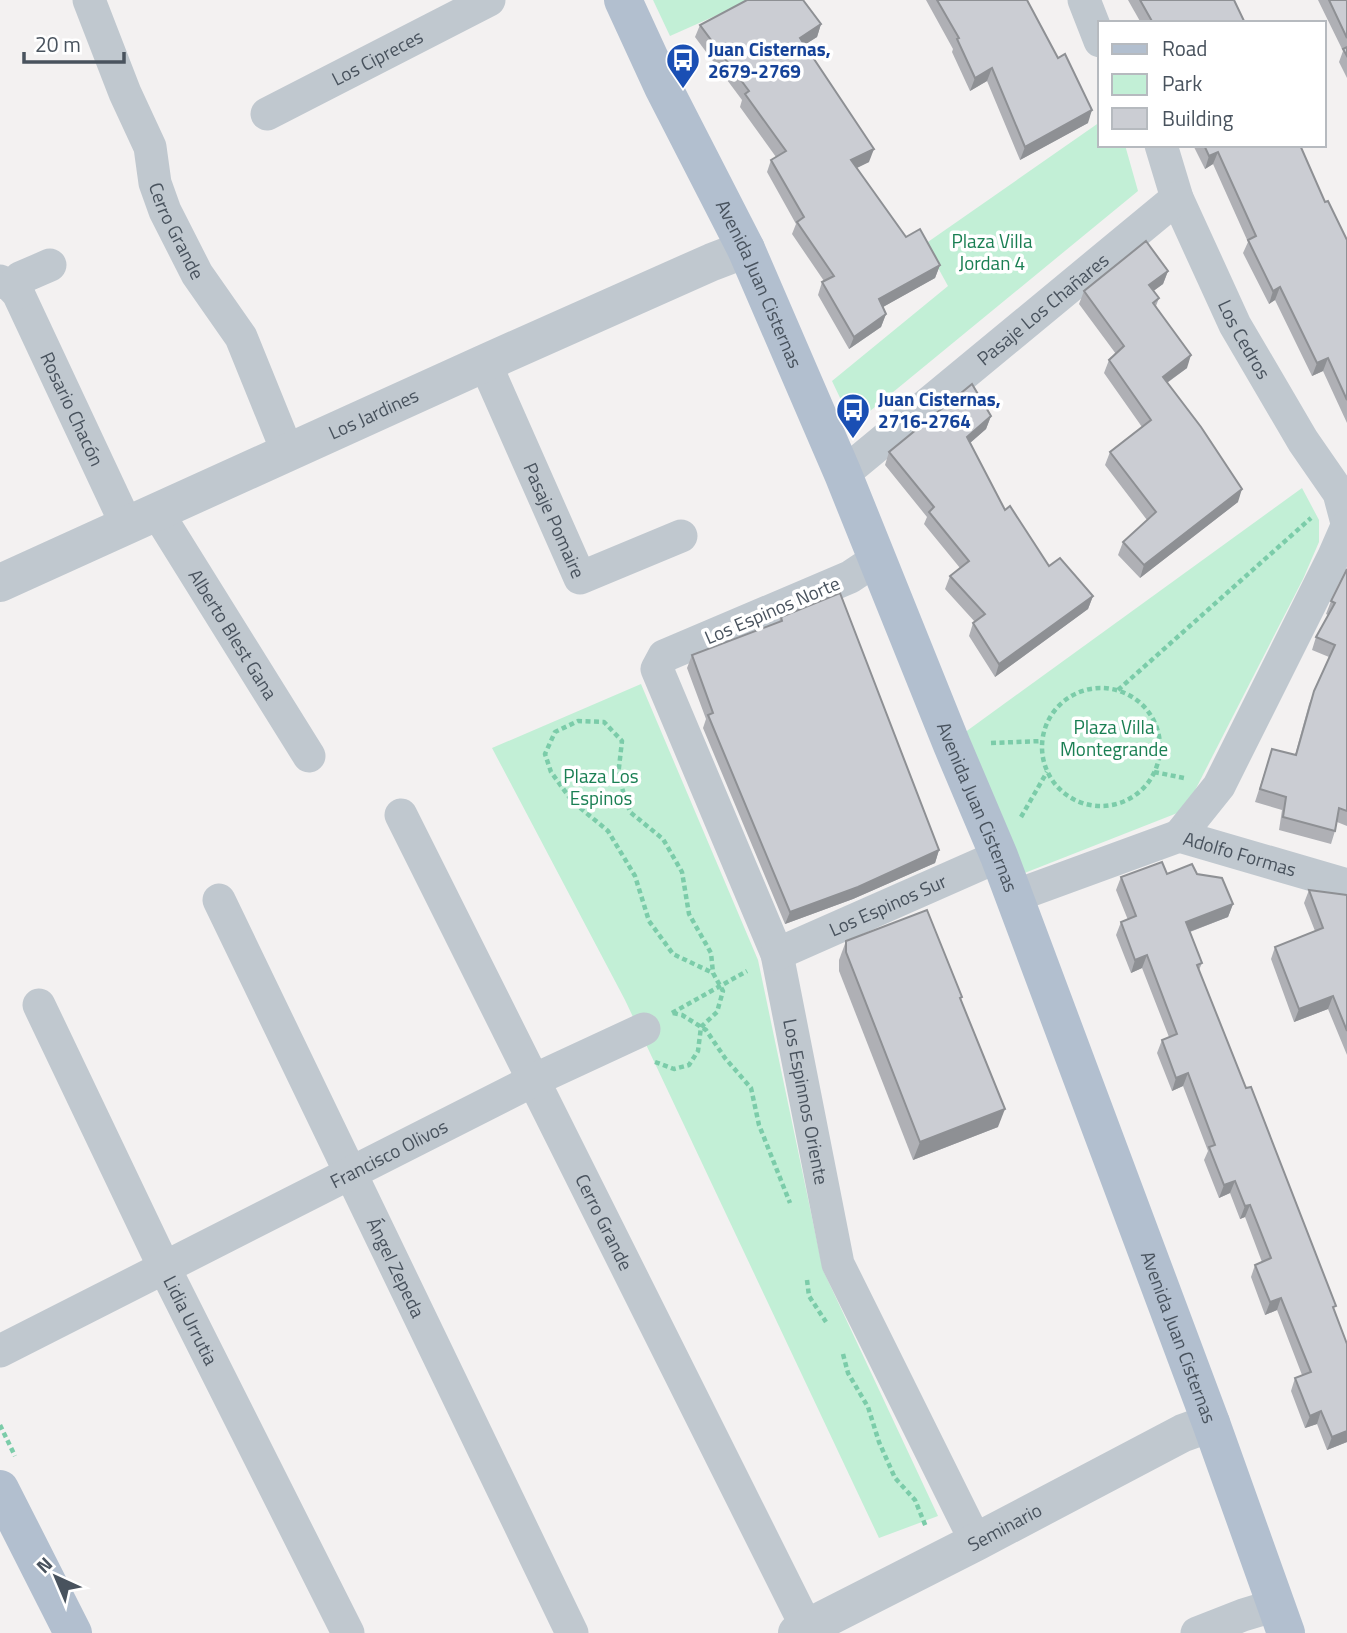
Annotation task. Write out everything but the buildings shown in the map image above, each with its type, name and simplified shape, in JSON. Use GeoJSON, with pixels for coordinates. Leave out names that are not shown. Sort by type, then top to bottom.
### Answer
{"type":"FeatureCollection","features":[{"type":"Feature","properties":{"kind":"main road","name":"Avenida Juan Cisternas"},"geometry":{"type":"LineString","coordinates":[[623,0],[663,87],[746,249],[843,474],[999,856],[1211,1423],[1281,1619]]}},
{"type":"Feature","properties":{"kind":"main road"},"geometry":{"type":"LineString","coordinates":[[0,1489],[73,1633]]}},
{"type":"Feature","properties":{"kind":"street","name":"Cerro Grande"},"geometry":{"type":"LineString","coordinates":[[89,0],[125,93],[150,147],[155,183],[165,211],[197,274],[241,337],[288,453]]}},
{"type":"Feature","properties":{"kind":"street","name":"Los Cipreces"},"geometry":{"type":"LineString","coordinates":[[267,114],[489,0]]}},
{"type":"Feature","properties":{"kind":"street"},"geometry":{"type":"LineString","coordinates":[[1084,0],[1098,36]]}},
{"type":"Feature","properties":{"kind":"street","name":"Los Cedros"},"geometry":{"type":"LineString","coordinates":[[1162,147],[1177,198],[1235,325],[1344,514]]}},
{"type":"Feature","properties":{"kind":"street","name":"Pasaje Los Chañares"},"geometry":{"type":"LineString","coordinates":[[843,474],[1177,198]]}},
{"type":"Feature","properties":{"kind":"street","name":"Los Jardines"},"geometry":{"type":"LineString","coordinates":[[0,583],[485,363],[746,249]]}},
{"type":"Feature","properties":{"kind":"street","name":"Rosario Chacón"},"geometry":{"type":"LineString","coordinates":[[50,265],[20,278],[9,287],[142,519]]}},
{"type":"Feature","properties":{"kind":"street","name":"Pasaje Pomaire"},"geometry":{"type":"LineString","coordinates":[[485,363],[580,578],[681,536]]}},
{"type":"Feature","properties":{"kind":"street"},"geometry":{"type":"LineString","coordinates":[[1179,836],[1219,786],[1334,558],[1344,514]]}},
{"type":"Feature","properties":{"kind":"street","name":"Alberto Blest Gana"},"geometry":{"type":"LineString","coordinates":[[142,519],[309,756]]}},
{"type":"Feature","properties":{"kind":"street","name":"Los Espinos Norte"},"geometry":{"type":"LineString","coordinates":[[664,656],[850,577],[877,559]]}},
{"type":"Feature","properties":{"kind":"street","name":"Los Espinnos Oriente"},"geometry":{"type":"LineString","coordinates":[[664,656],[657,669],[777,954],[838,1264],[976,1542]]}},
{"type":"Feature","properties":{"kind":"street","name":"Cerro Grande"},"geometry":{"type":"LineString","coordinates":[[401,815],[534,1080],[802,1630]]}},
{"type":"Feature","properties":{"kind":"street","name":"Adolfo Formas"},"geometry":{"type":"LineString","coordinates":[[1015,896],[1179,836],[1347,885]]}},
{"type":"Feature","properties":{"kind":"street","name":"Los Espinos Sur"},"geometry":{"type":"LineString","coordinates":[[777,954],[999,856]]}},
{"type":"Feature","properties":{"kind":"street","name":"Ángel Zepeda"},"geometry":{"type":"LineString","coordinates":[[219,900],[572,1633]]}},
{"type":"Feature","properties":{"kind":"street","name":"Lidia Urrutia"},"geometry":{"type":"LineString","coordinates":[[39,1005],[164,1267],[348,1633]]}},
{"type":"Feature","properties":{"kind":"street","name":"Francisco Olivos"},"geometry":{"type":"LineString","coordinates":[[0,1351],[534,1080],[644,1029]]}},
{"type":"Feature","properties":{"kind":"street","name":"Seminario"},"geometry":{"type":"LineString","coordinates":[[802,1630],[1183,1433],[1211,1423]]}},
{"type":"Feature","properties":{"kind":"street"},"geometry":{"type":"LineString","coordinates":[[1197,1633],[1243,1615],[1281,1619]]}},
{"type":"Feature","properties":{"kind":"path"},"geometry":{"type":"LineString","coordinates":[[1118,690],[1344,514]]}},
{"type":"Feature","properties":{"kind":"path"},"geometry":{"type":"LineString","coordinates":[[1098,688],[1118,690],[1136,699],[1150,714],[1158,732],[1160,752],[1154,772],[1134,794],[1108,806],[1089,805],[1072,799],[1057,787],[1047,772],[1041,754],[1042,741],[1049,718],[1061,703],[1078,692],[1098,688]]}},
{"type":"Feature","properties":{"kind":"path"},"geometry":{"type":"LineString","coordinates":[[701,1027],[717,1012],[723,991],[713,973],[711,953],[689,914],[682,872],[663,839],[630,812],[618,776],[622,741],[604,722],[578,721],[555,732],[545,754],[551,772],[572,801],[608,831],[635,876],[649,921],[673,954],[713,973]]}},
{"type":"Feature","properties":{"kind":"path"},"geometry":{"type":"LineString","coordinates":[[952,745],[1042,741]]}},
{"type":"Feature","properties":{"kind":"path"},"geometry":{"type":"LineString","coordinates":[[644,1029],[777,954]]}},
{"type":"Feature","properties":{"kind":"green space"},"geometry":{"type":"Polygon","coordinates":[[[653,0],[751,0],[670,36],[653,0]]]}},
{"type":"Feature","properties":{"kind":"green space","name":"Plaza Villa Jordan 4"},"geometry":{"type":"Polygon","coordinates":[[[1098,123],[1098,147],[1126,147],[1138,191],[853,425],[832,381],[948,286],[925,244],[1098,123]]]}},
{"type":"Feature","properties":{"kind":"green space","name":"Plaza Villa Montegrande"},"geometry":{"type":"Polygon","coordinates":[[[1302,488],[1319,520],[1319,542],[1303,579],[1185,810],[1022,874],[964,733],[1302,488]]]}},
{"type":"Feature","properties":{"kind":"green space","name":"Plaza Los Espinos"},"geometry":{"type":"Polygon","coordinates":[[[641,684],[758,960],[823,1270],[938,1516],[879,1538],[625,1000],[492,748],[641,684]]]}},
{"type":"Feature","properties":{"kind":"place","name":"Juan Cisternas, 2679-2769"},"geometry":{"type":"Point","coordinates":[683,90]}},
{"type":"Feature","properties":{"kind":"place","name":"Juan Cisternas, 2716-2764"},"geometry":{"type":"Point","coordinates":[853,440]}}]}
